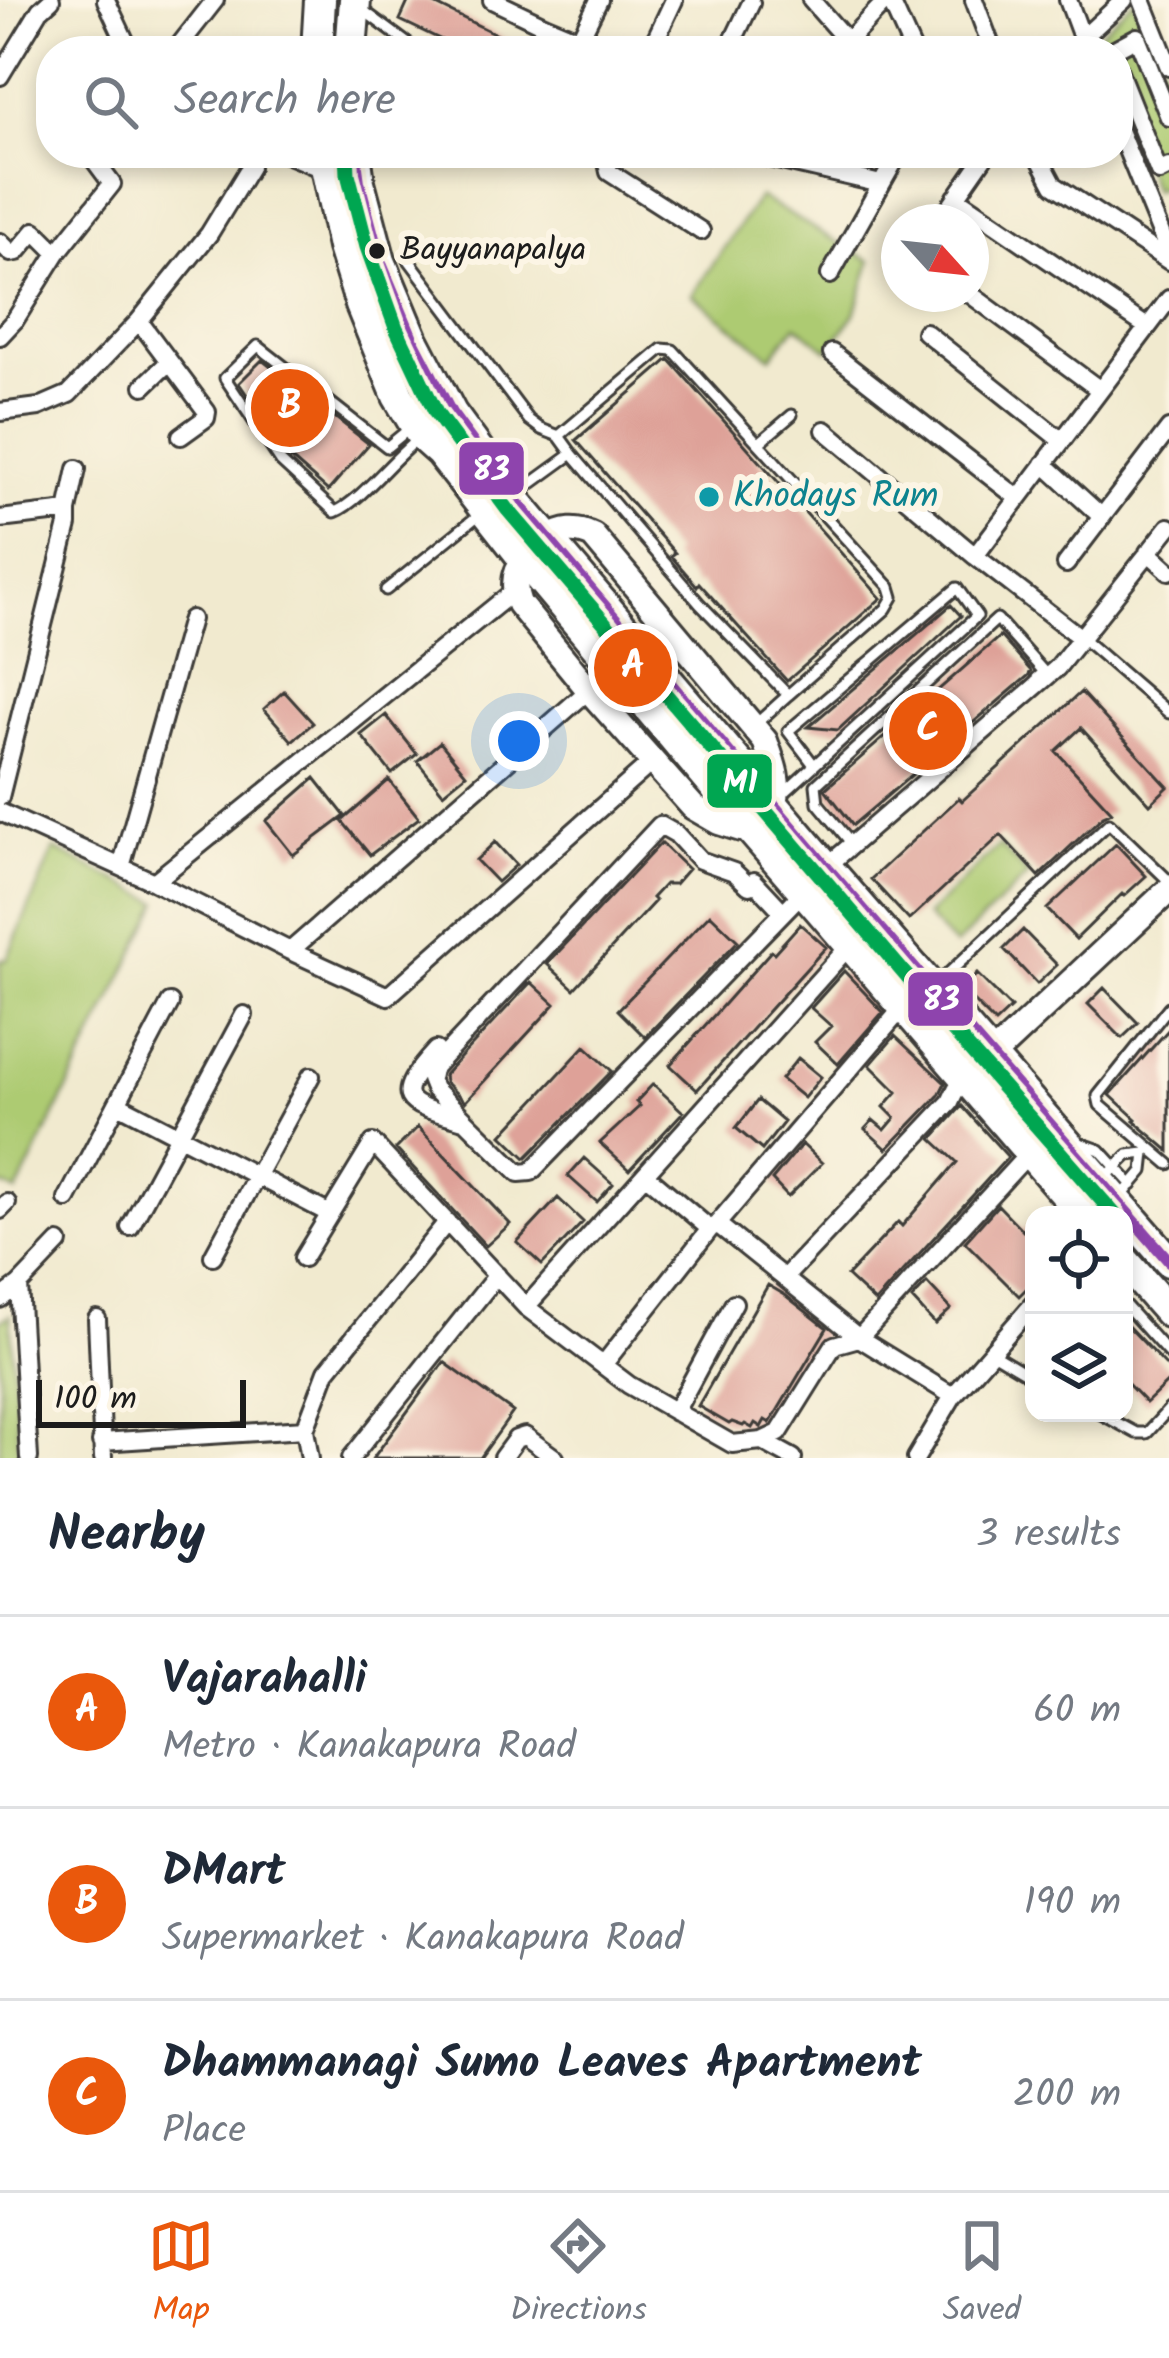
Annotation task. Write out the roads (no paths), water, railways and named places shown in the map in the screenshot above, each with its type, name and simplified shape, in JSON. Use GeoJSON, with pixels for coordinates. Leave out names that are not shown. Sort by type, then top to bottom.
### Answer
{"type":"FeatureCollection","features":[{"type":"Feature","properties":{"kind":"highway"},"geometry":{"type":"LineString","coordinates":[[318,36],[320,0]]}},
{"type":"Feature","properties":{"kind":"highway"},"geometry":{"type":"LineString","coordinates":[[352,36],[354,2]]}},
{"type":"Feature","properties":{"kind":"highway"},"geometry":{"type":"LineString","coordinates":[[326,168],[361,305],[398,396],[419,430],[498,504],[533,545],[755,834],[932,989],[976,1079],[1066,1140],[1116,1184],[1169,1262]]}},
{"type":"Feature","properties":{"kind":"highway"},"geometry":{"type":"LineString","coordinates":[[357,168],[380,261],[413,340],[498,504]]}},
{"type":"Feature","properties":{"kind":"highway"},"geometry":{"type":"LineString","coordinates":[[533,545],[776,801],[808,883],[851,944],[976,1079],[1076,1206]]}},
{"type":"Feature","properties":{"kind":"highway"},"geometry":{"type":"LineString","coordinates":[[1133,1272],[1169,1312]]}},
{"type":"Feature","properties":{"kind":"street"},"geometry":{"type":"LineString","coordinates":[[0,76],[51,0]]}},
{"type":"Feature","properties":{"kind":"street"},"geometry":{"type":"LineString","coordinates":[[106,0],[124,36]]}},
{"type":"Feature","properties":{"kind":"street"},"geometry":{"type":"LineString","coordinates":[[187,36],[215,0]]}},
{"type":"Feature","properties":{"kind":"street"},"geometry":{"type":"LineString","coordinates":[[492,0],[569,36]]}},
{"type":"Feature","properties":{"kind":"street"},"geometry":{"type":"LineString","coordinates":[[581,36],[599,0]]}},
{"type":"Feature","properties":{"kind":"street"},"geometry":{"type":"LineString","coordinates":[[657,36],[674,0]]}},
{"type":"Feature","properties":{"kind":"street"},"geometry":{"type":"LineString","coordinates":[[811,0],[836,36]]}},
{"type":"Feature","properties":{"kind":"street"},"geometry":{"type":"LineString","coordinates":[[854,36],[889,0],[906,36]]}},
{"type":"Feature","properties":{"kind":"street"},"geometry":{"type":"LineString","coordinates":[[974,0],[987,36]]}},
{"type":"Feature","properties":{"kind":"street"},"geometry":{"type":"LineString","coordinates":[[1068,0],[1082,36]]}},
{"type":"Feature","properties":{"kind":"street"},"geometry":{"type":"LineString","coordinates":[[1096,36],[1124,0]]}},
{"type":"Feature","properties":{"kind":"street"},"geometry":{"type":"LineString","coordinates":[[1142,0],[1161,31],[1169,67]]}},
{"type":"Feature","properties":{"kind":"street"},"geometry":{"type":"LineString","coordinates":[[736,36],[752,4]]}},
{"type":"Feature","properties":{"kind":"street"},"geometry":{"type":"LineString","coordinates":[[1133,39],[1137,37],[1169,117]]}},
{"type":"Feature","properties":{"kind":"street"},"geometry":{"type":"LineString","coordinates":[[1133,107],[1159,172],[1169,167]]}},
{"type":"Feature","properties":{"kind":"street"},"geometry":{"type":"LineString","coordinates":[[1133,131],[1142,130]]}},
{"type":"Feature","properties":{"kind":"street"},"geometry":{"type":"LineString","coordinates":[[1133,166],[1169,257]]}},
{"type":"Feature","properties":{"kind":"street"},"geometry":{"type":"LineString","coordinates":[[0,336],[112,184],[99,168]]}},
{"type":"Feature","properties":{"kind":"street"},"geometry":{"type":"LineString","coordinates":[[0,412],[39,407],[69,394],[139,321],[209,234],[249,168]]}},
{"type":"Feature","properties":{"kind":"street"},"geometry":{"type":"LineString","coordinates":[[608,168],[701,231]]}},
{"type":"Feature","properties":{"kind":"street"},"geometry":{"type":"LineString","coordinates":[[802,168],[881,184]]}},
{"type":"Feature","properties":{"kind":"street"},"geometry":{"type":"LineString","coordinates":[[830,275],[890,168]]}},
{"type":"Feature","properties":{"kind":"street"},"geometry":{"type":"LineString","coordinates":[[951,204],[976,168]]}},
{"type":"Feature","properties":{"kind":"street"},"geometry":{"type":"LineString","coordinates":[[1045,168],[1054,185],[1169,257]]}},
{"type":"Feature","properties":{"kind":"street"},"geometry":{"type":"LineString","coordinates":[[956,197],[1148,327]]}},
{"type":"Feature","properties":{"kind":"street"},"geometry":{"type":"LineString","coordinates":[[0,242],[10,253],[17,252],[35,231],[57,253]]}},
{"type":"Feature","properties":{"kind":"street"},"geometry":{"type":"LineString","coordinates":[[975,556],[1169,298]]}},
{"type":"Feature","properties":{"kind":"street"},"geometry":{"type":"LineString","coordinates":[[989,308],[1100,390]]}},
{"type":"Feature","properties":{"kind":"street"},"geometry":{"type":"LineString","coordinates":[[139,321],[206,412],[206,418],[181,436]]}},
{"type":"Feature","properties":{"kind":"street"},"geometry":{"type":"LineString","coordinates":[[925,332],[1062,441]]}},
{"type":"Feature","properties":{"kind":"street"},"geometry":{"type":"LineString","coordinates":[[832,353],[1018,499]]}},
{"type":"Feature","properties":{"kind":"street"},"geometry":{"type":"LineString","coordinates":[[144,386],[169,362]]}},
{"type":"Feature","properties":{"kind":"street"},"geometry":{"type":"LineString","coordinates":[[1066,564],[1169,429]]}},
{"type":"Feature","properties":{"kind":"street"},"geometry":{"type":"LineString","coordinates":[[825,430],[1081,638]]}},
{"type":"Feature","properties":{"kind":"street"},"geometry":{"type":"LineString","coordinates":[[1044,464],[1102,518]]}},
{"type":"Feature","properties":{"kind":"street"},"geometry":{"type":"LineString","coordinates":[[0,797],[68,525],[77,469]]}},
{"type":"Feature","properties":{"kind":"street"},"geometry":{"type":"LineString","coordinates":[[0,519],[68,511]]}},
{"type":"Feature","properties":{"kind":"street"},"geometry":{"type":"LineString","coordinates":[[808,883],[754,881],[748,886],[734,872],[700,860],[676,834],[660,825],[432,1069],[434,1088],[519,1174],[540,1166],[808,883],[1058,668],[1169,527]]}},
{"type":"Feature","properties":{"kind":"street"},"geometry":{"type":"LineString","coordinates":[[754,881],[755,834],[693,807],[518,604],[514,591],[517,568],[533,545],[559,532],[580,530],[593,536],[764,742],[773,764],[776,801]]}},
{"type":"Feature","properties":{"kind":"street"},"geometry":{"type":"LineString","coordinates":[[1148,552],[1169,571]]}},
{"type":"Feature","properties":{"kind":"street"},"geometry":{"type":"LineString","coordinates":[[154,882],[514,591]]}},
{"type":"Feature","properties":{"kind":"street"},"geometry":{"type":"LineString","coordinates":[[121,867],[191,619]]}},
{"type":"Feature","properties":{"kind":"street"},"geometry":{"type":"LineString","coordinates":[[290,951],[589,690]]}},
{"type":"Feature","properties":{"kind":"street"},"geometry":{"type":"LineString","coordinates":[[0,812],[388,996],[651,763]]}},
{"type":"Feature","properties":{"kind":"street"},"geometry":{"type":"LineString","coordinates":[[785,1277],[1169,885]]}},
{"type":"Feature","properties":{"kind":"street"},"geometry":{"type":"LineString","coordinates":[[976,1079],[1169,902]]}},
{"type":"Feature","properties":{"kind":"street"},"geometry":{"type":"LineString","coordinates":[[526,1307],[851,944]]}},
{"type":"Feature","properties":{"kind":"street"},"geometry":{"type":"LineString","coordinates":[[458,1027],[512,968],[530,964]]}},
{"type":"Feature","properties":{"kind":"street"},"geometry":{"type":"LineString","coordinates":[[67,1199],[170,1004]]}},
{"type":"Feature","properties":{"kind":"street"},"geometry":{"type":"LineString","coordinates":[[603,1365],[713,1227],[904,1005]]}},
{"type":"Feature","properties":{"kind":"street"},"geometry":{"type":"LineString","coordinates":[[130,1227],[244,1015]]}},
{"type":"Feature","properties":{"kind":"street"},"geometry":{"type":"LineString","coordinates":[[441,1045],[411,1078],[410,1100],[467,1122]]}},
{"type":"Feature","properties":{"kind":"street"},"geometry":{"type":"LineString","coordinates":[[213,1256],[311,1076]]}},
{"type":"Feature","properties":{"kind":"street"},"geometry":{"type":"LineString","coordinates":[[118,1104],[330,1214]]}},
{"type":"Feature","properties":{"kind":"street"},"geometry":{"type":"LineString","coordinates":[[303,1258],[373,1143],[526,1307],[629,1385],[675,1412],[732,1444],[762,1441],[779,1433],[834,1345],[859,1337],[1030,1152]]}},
{"type":"Feature","properties":{"kind":"street"},"geometry":{"type":"LineString","coordinates":[[646,1175],[859,1337],[953,1396]]}},
{"type":"Feature","properties":{"kind":"street"},"geometry":{"type":"LineString","coordinates":[[310,1458],[305,1429],[327,1371],[448,1222]]}},
{"type":"Feature","properties":{"kind":"street"},"geometry":{"type":"LineString","coordinates":[[0,1299],[59,1244]]}},
{"type":"Feature","properties":{"kind":"street"},"geometry":{"type":"LineString","coordinates":[[351,1458],[497,1275]]}},
{"type":"Feature","properties":{"kind":"street"},"geometry":{"type":"LineString","coordinates":[[19,1285],[29,1458]]}},
{"type":"Feature","properties":{"kind":"street"},"geometry":{"type":"LineString","coordinates":[[675,1412],[734,1303]]}},
{"type":"Feature","properties":{"kind":"street"},"geometry":{"type":"LineString","coordinates":[[916,1458],[953,1396],[1025,1314]]}},
{"type":"Feature","properties":{"kind":"street"},"geometry":{"type":"LineString","coordinates":[[97,1319],[102,1450],[305,1429]]}},
{"type":"Feature","properties":{"kind":"street"},"geometry":{"type":"LineString","coordinates":[[502,1458],[515,1439],[525,1436],[555,1458]]}},
{"type":"Feature","properties":{"kind":"street"},"geometry":{"type":"LineString","coordinates":[[762,1441],[793,1458]]}},
{"type":"Feature","properties":{"kind":"lane"},"geometry":{"type":"LineString","coordinates":[[354,2],[398,36]]}},
{"type":"Feature","properties":{"kind":"lane"},"geometry":{"type":"LineString","coordinates":[[539,36],[544,26]]}},
{"type":"Feature","properties":{"kind":"lane"},"geometry":{"type":"LineString","coordinates":[[409,260],[529,420],[559,436],[700,604],[788,695]]}},
{"type":"Feature","properties":{"kind":"lane"},"geometry":{"type":"LineString","coordinates":[[258,346],[387,447],[419,430],[346,507],[335,512],[281,462],[225,378],[258,346]]}},
{"type":"Feature","properties":{"kind":"lane"},"geometry":{"type":"LineString","coordinates":[[559,436],[667,348],[679,354],[890,586],[893,597],[886,609],[752,727]]}},
{"type":"Feature","properties":{"kind":"lane"},"geometry":{"type":"LineString","coordinates":[[759,442],[792,416]]}},
{"type":"Feature","properties":{"kind":"lane"},"geometry":{"type":"LineString","coordinates":[[386,590],[572,454]]}},
{"type":"Feature","properties":{"kind":"lane"},"geometry":{"type":"LineString","coordinates":[[776,801],[977,616],[957,588],[788,730],[814,765]]}},
{"type":"Feature","properties":{"kind":"lane"},"geometry":{"type":"LineString","coordinates":[[808,883],[848,839],[1044,672],[997,619],[816,785],[818,803],[848,839]]}},
{"type":"Feature","properties":{"kind":"lane"},"geometry":{"type":"LineString","coordinates":[[1081,638],[1169,713]]}},
{"type":"Feature","properties":{"kind":"lane"},"geometry":{"type":"LineString","coordinates":[[932,989],[1109,824],[1169,885]]}},
{"type":"Feature","properties":{"kind":"lane"},"geometry":{"type":"LineString","coordinates":[[1169,1007],[1098,1096],[1100,1105],[1147,1151],[1169,1165]]}},
{"type":"Feature","properties":{"kind":"lane"},"geometry":{"type":"LineString","coordinates":[[1116,1184],[1143,1171],[1147,1151]]}},
{"type":"Feature","properties":{"kind":"lane"},"geometry":{"type":"LineString","coordinates":[[1116,1184],[1128,1155],[1147,1151]]}},
{"type":"Feature","properties":{"kind":"lane"},"geometry":{"type":"LineString","coordinates":[[1133,1314],[1169,1354]]}},
{"type":"Feature","properties":{"kind":"lane"},"geometry":{"type":"LineString","coordinates":[[992,1353],[1025,1373]]}},
{"type":"Feature","properties":{"kind":"lane"},"geometry":{"type":"LineString","coordinates":[[1116,1422],[1136,1433],[1147,1433],[1169,1409]]}},
{"type":"Feature","properties":{"kind":"place","name":"Bayyanapalya"},"geometry":{"type":"Point","coordinates":[377,251]}},
{"type":"Feature","properties":{"kind":"place","name":"DMart"},"geometry":{"type":"Point","coordinates":[290,408]}},
{"type":"Feature","properties":{"kind":"place","name":"Khodays Rum"},"geometry":{"type":"Point","coordinates":[709,497]}},
{"type":"Feature","properties":{"kind":"place","name":"Vajarahalli"},"geometry":{"type":"Point","coordinates":[633,668]}},
{"type":"Feature","properties":{"kind":"place","name":"Dhammanagi Sumo Leaves Apartment"},"geometry":{"type":"Point","coordinates":[928,731]}}]}
